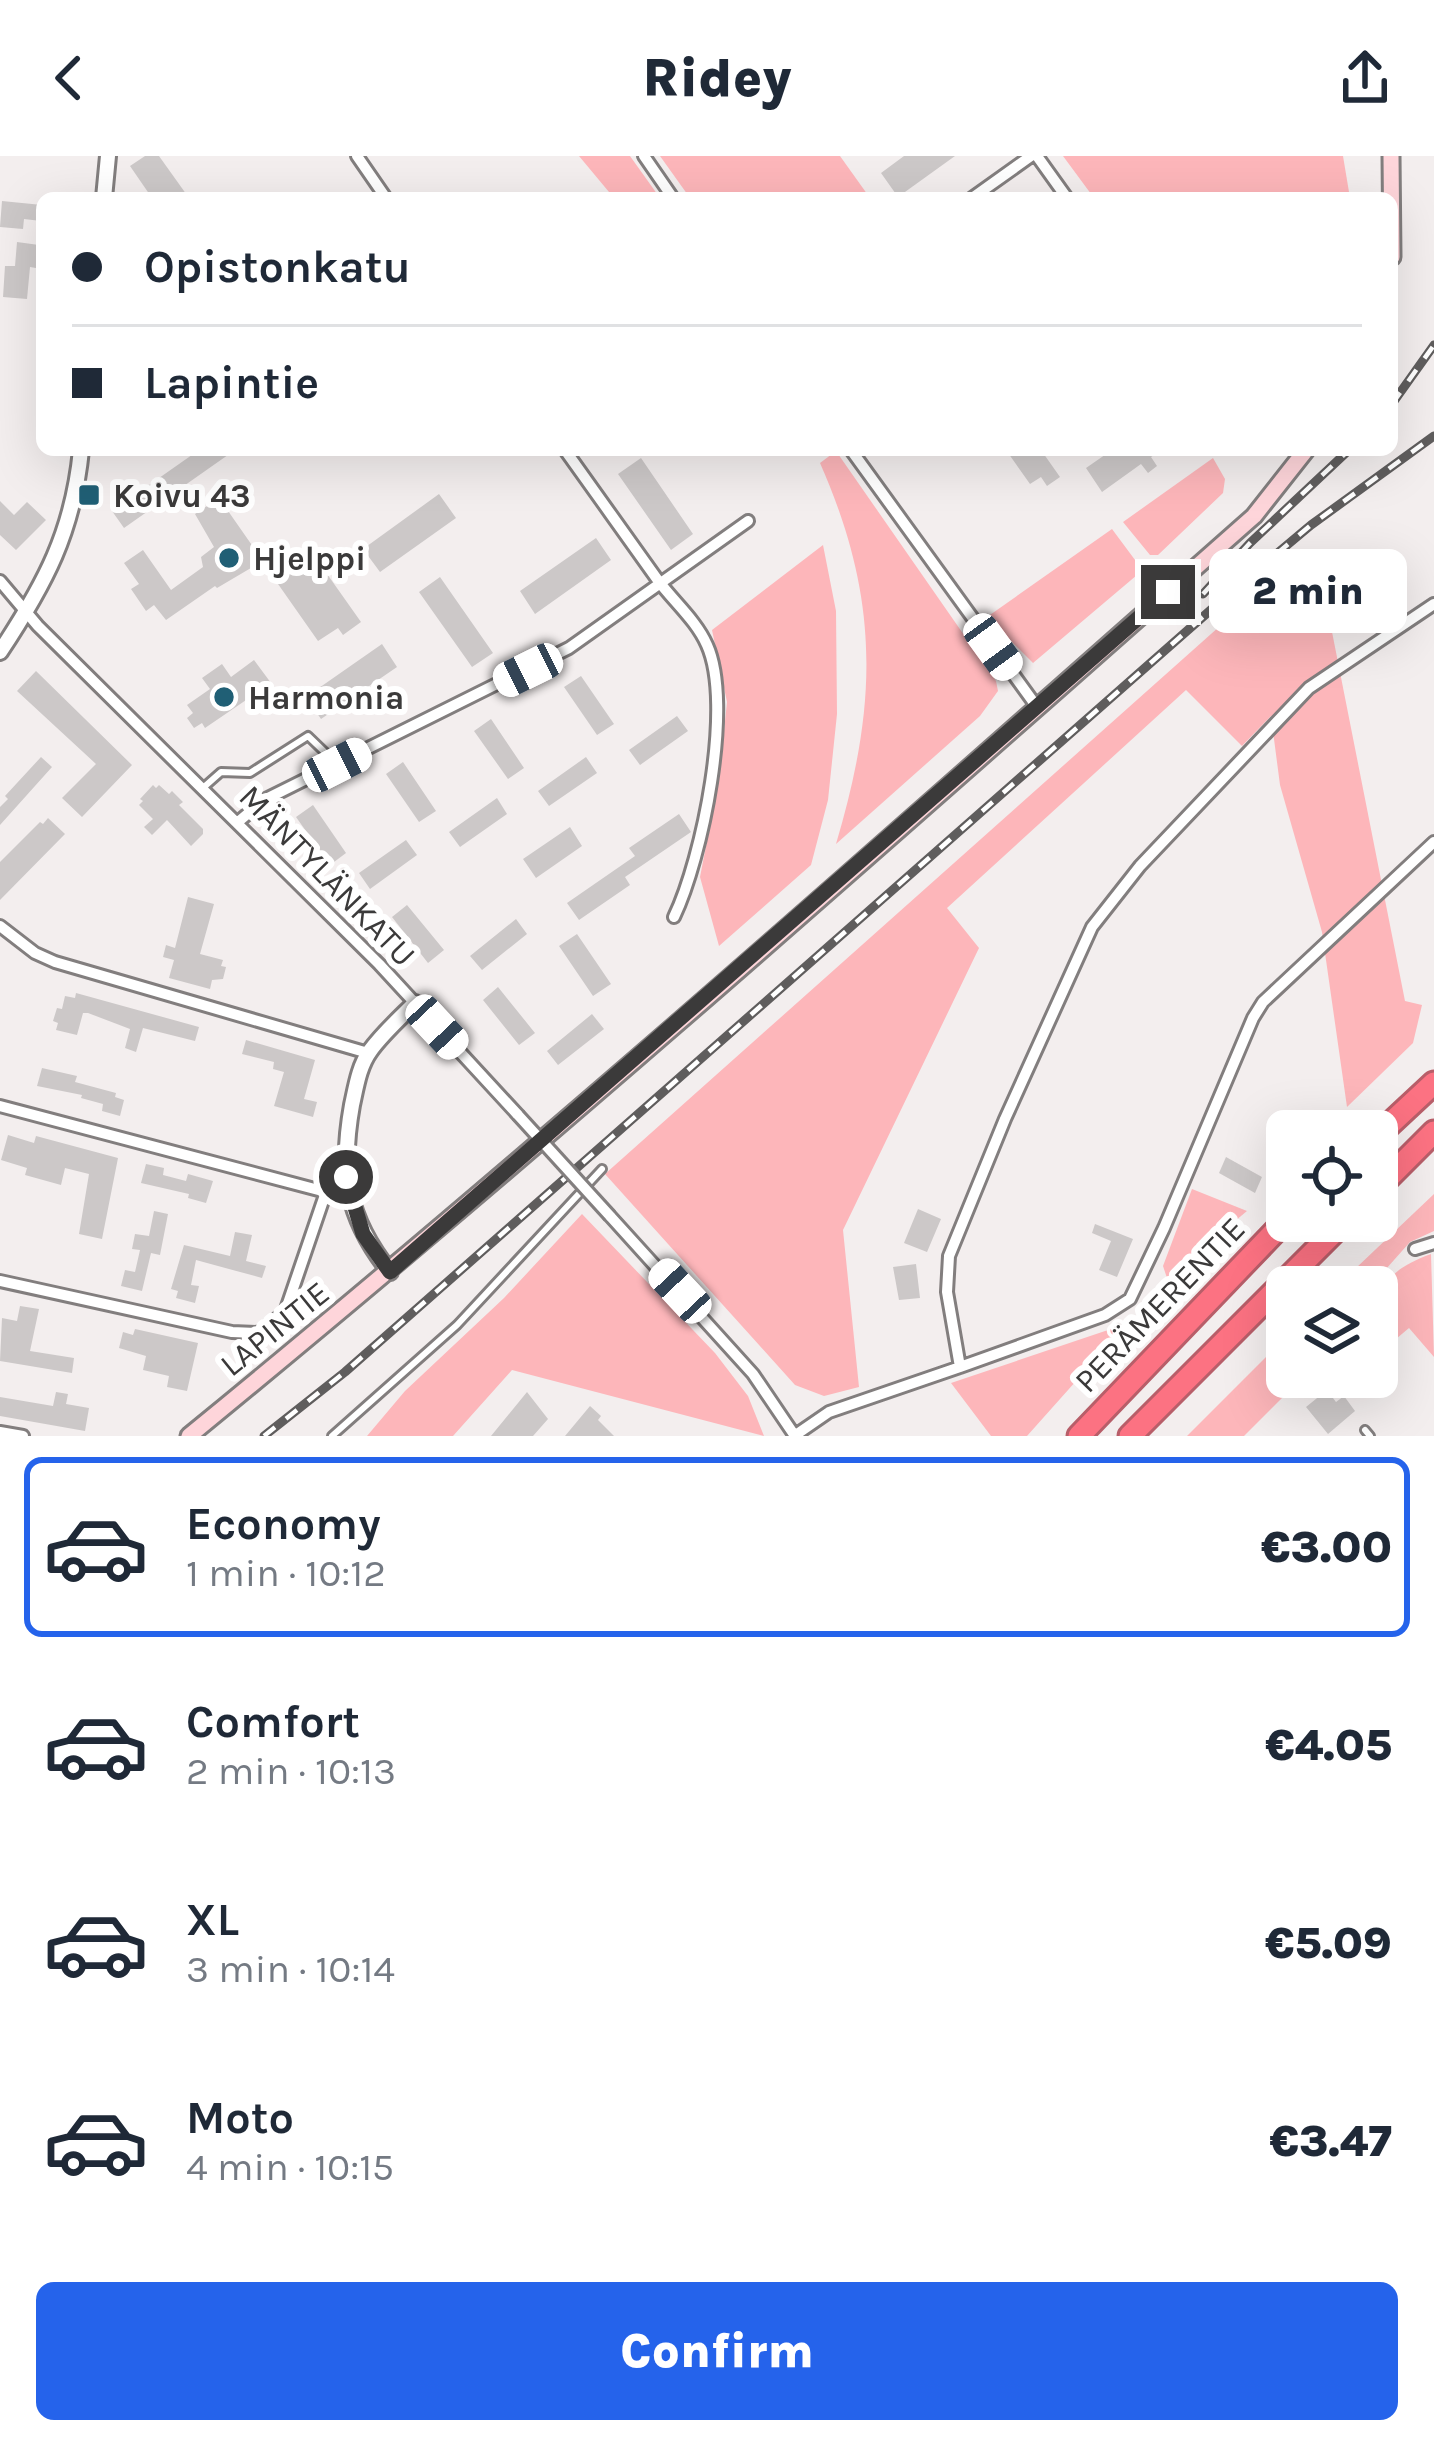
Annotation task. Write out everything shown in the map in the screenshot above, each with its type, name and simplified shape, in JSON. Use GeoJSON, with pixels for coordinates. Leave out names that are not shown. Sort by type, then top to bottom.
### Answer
{"type":"FeatureCollection","features":[{"type":"Feature","properties":{"kind":"highway"},"geometry":{"type":"LineString","coordinates":[[1398,1116],[1434,1083]]}},
{"type":"Feature","properties":{"kind":"highway"},"geometry":{"type":"LineString","coordinates":[[1398,1168],[1434,1132]]}},
{"type":"Feature","properties":{"kind":"highway","name":"PERÄMERENTIE"},"geometry":{"type":"LineString","coordinates":[[1079,1436],[1266,1241]]}},
{"type":"Feature","properties":{"kind":"highway"},"geometry":{"type":"LineString","coordinates":[[1130,1436],[1324,1242]]}},
{"type":"Feature","properties":{"kind":"main road"},"geometry":{"type":"LineString","coordinates":[[1391,156],[1391,192]]}},
{"type":"Feature","properties":{"kind":"main road","name":"LAPINTIE"},"geometry":{"type":"LineString","coordinates":[[189,1436],[390,1272],[1037,707],[1253,516],[1301,456]]}},
{"type":"Feature","properties":{"kind":"street"},"geometry":{"type":"LineString","coordinates":[[105,192],[108,156]]}},
{"type":"Feature","properties":{"kind":"street"},"geometry":{"type":"LineString","coordinates":[[357,156],[382,192]]}},
{"type":"Feature","properties":{"kind":"street"},"geometry":{"type":"LineString","coordinates":[[644,156],[670,192]]}},
{"type":"Feature","properties":{"kind":"street"},"geometry":{"type":"LineString","coordinates":[[981,192],[1034,156],[1062,192]]}},
{"type":"Feature","properties":{"kind":"street"},"geometry":{"type":"LineString","coordinates":[[0,652],[67,531],[80,456]]}},
{"type":"Feature","properties":{"kind":"street"},"geometry":{"type":"LineString","coordinates":[[570,456],[707,646],[714,667],[716,707],[705,816],[694,868],[674,916]]}},
{"type":"Feature","properties":{"kind":"street"},"geometry":{"type":"LineString","coordinates":[[854,456],[1037,707]]}},
{"type":"Feature","properties":{"kind":"street"},"geometry":{"type":"LineString","coordinates":[[238,822],[264,800],[557,655],[748,520]]}},
{"type":"Feature","properties":{"kind":"street","name":"MÄNTYLÄNKATU"},"geometry":{"type":"LineString","coordinates":[[0,581],[415,1003],[753,1374],[795,1436]]}},
{"type":"Feature","properties":{"kind":"street"},"geometry":{"type":"LineString","coordinates":[[960,1367],[947,1292],[950,1256],[1005,1119],[1092,927],[1140,866],[1284,712],[1366,648],[1430,607],[1434,621]]}},
{"type":"Feature","properties":{"kind":"street"},"geometry":{"type":"LineString","coordinates":[[795,1436],[829,1412],[1105,1315],[1130,1299],[1252,1018],[1434,842]]}},
{"type":"Feature","properties":{"kind":"street"},"geometry":{"type":"LineString","coordinates":[[0,926],[34,953],[55,962],[368,1053]]}},
{"type":"Feature","properties":{"kind":"street"},"geometry":{"type":"LineString","coordinates":[[390,1272],[363,1234],[347,1189],[346,1137],[368,1053],[415,1003]]}},
{"type":"Feature","properties":{"kind":"street"},"geometry":{"type":"LineString","coordinates":[[0,1106],[326,1192],[347,1189]]}},
{"type":"Feature","properties":{"kind":"street"},"geometry":{"type":"LineString","coordinates":[[0,1281],[232,1332],[259,1333],[285,1312],[326,1192]]}},
{"type":"Feature","properties":{"kind":"street"},"geometry":{"type":"LineString","coordinates":[[1415,1250],[1434,1244]]}},
{"type":"Feature","properties":{"kind":"street"},"geometry":{"type":"LineString","coordinates":[[0,1432],[23,1436]]}},
{"type":"Feature","properties":{"kind":"lane"},"geometry":{"type":"LineString","coordinates":[[204,787],[221,772],[250,773],[308,736],[337,765]]}},
{"type":"Feature","properties":{"kind":"lane"},"geometry":{"type":"LineString","coordinates":[[332,1436],[458,1325],[602,1169]]}},
{"type":"Feature","properties":{"kind":"shaded area"},"geometry":{"type":"Polygon","coordinates":[[[579,156],[630,156],[656,192],[609,192],[579,156]]]}},
{"type":"Feature","properties":{"kind":"shaded area"},"geometry":{"type":"Polygon","coordinates":[[[660,156],[840,156],[866,192],[686,192],[660,156]]]}},
{"type":"Feature","properties":{"kind":"shaded area"},"geometry":{"type":"Polygon","coordinates":[[[1063,156],[1343,156],[1349,192],[1090,192],[1063,156]]]}},
{"type":"Feature","properties":{"kind":"shaded area"},"geometry":{"type":"Polygon","coordinates":[[[839,456],[996,681],[998,691],[980,716],[836,844],[860,744],[866,652],[854,560],[820,463],[839,456]]]}},
{"type":"Feature","properties":{"kind":"shaded area"},"geometry":{"type":"Polygon","coordinates":[[[1213,458],[1225,479],[1223,493],[1158,555],[1150,555],[1123,522],[1213,458]]]}},
{"type":"Feature","properties":{"kind":"shaded area"},"geometry":{"type":"Polygon","coordinates":[[[1112,529],[1138,564],[1137,575],[1033,663],[987,617],[1112,529]]]}},
{"type":"Feature","properties":{"kind":"shaded area"},"geometry":{"type":"Polygon","coordinates":[[[823,545],[836,611],[837,714],[828,800],[811,865],[719,946],[700,877],[719,779],[727,702],[712,630],[823,545]]]}},
{"type":"Feature","properties":{"kind":"shaded area"},"geometry":{"type":"Polygon","coordinates":[[[1316,551],[1405,1001],[1422,1005],[1413,1043],[1347,1107],[1322,932],[1280,785],[1271,716],[1242,746],[1186,690],[947,908],[979,948],[843,1230],[859,1387],[824,1396],[795,1385],[605,1174],[1257,593],[1316,551]]]}},
{"type":"Feature","properties":{"kind":"shaded area"},"geometry":{"type":"Polygon","coordinates":[[[1192,1189],[1247,1211],[1167,1278],[1163,1266],[1192,1189]]]}},
{"type":"Feature","properties":{"kind":"shaded area"},"geometry":{"type":"Polygon","coordinates":[[[1434,1194],[1434,1231],[1410,1242],[1389,1266],[1358,1266],[1383,1242],[1398,1242],[1398,1228],[1434,1194]]]}},
{"type":"Feature","properties":{"kind":"shaded area"},"geometry":{"type":"Polygon","coordinates":[[[582,1214],[715,1353],[748,1396],[764,1436],[512,1370],[453,1436],[367,1436],[405,1391],[504,1298],[582,1214]]]}},
{"type":"Feature","properties":{"kind":"shaded area"},"geometry":{"type":"Polygon","coordinates":[[[1431,1254],[1434,1357],[1409,1328],[1398,1337],[1398,1271],[1431,1254]]]}},
{"type":"Feature","properties":{"kind":"shaded area"},"geometry":{"type":"Polygon","coordinates":[[[1111,1329],[1118,1334],[1027,1436],[991,1436],[951,1383],[1111,1329]]]}},
{"type":"Feature","properties":{"kind":"shaded area"},"geometry":{"type":"Polygon","coordinates":[[[1266,1357],[1266,1398],[1282,1398],[1244,1436],[1187,1436],[1266,1357]]]}},
{"type":"Feature","properties":{"kind":"building"},"geometry":{"type":"Polygon","coordinates":[[[145,156],[159,156],[185,192],[148,192],[130,166],[145,156]]]}},
{"type":"Feature","properties":{"kind":"building"},"geometry":{"type":"Polygon","coordinates":[[[904,156],[955,156],[905,192],[894,192],[881,173],[904,156]]]}},
{"type":"Feature","properties":{"kind":"building"},"geometry":{"type":"Polygon","coordinates":[[[2,201],[36,204],[36,220],[24,219],[23,229],[0,227],[2,201]]]}},
{"type":"Feature","properties":{"kind":"building"},"geometry":{"type":"Polygon","coordinates":[[[17,242],[36,245],[36,268],[30,267],[27,299],[3,297],[5,266],[15,266],[17,242]]]}},
{"type":"Feature","properties":{"kind":"building"},"geometry":{"type":"Polygon","coordinates":[[[190,456],[226,456],[124,528],[112,511],[190,456]]]}},
{"type":"Feature","properties":{"kind":"building"},"geometry":{"type":"Polygon","coordinates":[[[1010,456],[1045,456],[1060,477],[1047,486],[1041,477],[1030,484],[1010,456]]]}},
{"type":"Feature","properties":{"kind":"building"},"geometry":{"type":"Polygon","coordinates":[[[1103,456],[1152,456],[1157,466],[1148,473],[1141,464],[1102,492],[1086,468],[1103,456]]]}},
{"type":"Feature","properties":{"kind":"building"},"geometry":{"type":"Polygon","coordinates":[[[641,458],[693,534],[671,550],[618,474],[641,458]]]}},
{"type":"Feature","properties":{"kind":"building"},"geometry":{"type":"Polygon","coordinates":[[[439,494],[456,518],[380,572],[363,549],[439,494]]]}},
{"type":"Feature","properties":{"kind":"building","name":"Hjelppi"},"geometry":{"type":"Polygon","coordinates":[[[219,498],[263,561],[166,620],[154,605],[146,611],[131,589],[139,584],[124,563],[143,550],[171,590],[203,567],[201,557],[214,547],[195,514],[219,498]]]}},
{"type":"Feature","properties":{"kind":"building"},"geometry":{"type":"Polygon","coordinates":[[[0,501],[14,515],[27,502],[46,520],[16,550],[0,535],[0,501]]]}},
{"type":"Feature","properties":{"kind":"building"},"geometry":{"type":"Polygon","coordinates":[[[596,538],[611,560],[535,614],[520,591],[596,538]]]}},
{"type":"Feature","properties":{"kind":"building"},"geometry":{"type":"Polygon","coordinates":[[[308,547],[361,622],[343,635],[338,628],[318,641],[271,574],[308,547]]]}},
{"type":"Feature","properties":{"kind":"building"},"geometry":{"type":"Polygon","coordinates":[[[440,577],[493,653],[472,667],[419,592],[440,577]]]}},
{"type":"Feature","properties":{"kind":"building"},"geometry":{"type":"Polygon","coordinates":[[[382,644],[397,667],[321,719],[306,697],[382,644]]]}},
{"type":"Feature","properties":{"kind":"building","name":"Harmonia"},"geometry":{"type":"Polygon","coordinates":[[[254,660],[271,683],[205,728],[202,723],[194,728],[187,718],[193,713],[187,705],[210,689],[202,678],[222,664],[231,677],[254,660]]]}},
{"type":"Feature","properties":{"kind":"building"},"geometry":{"type":"Polygon","coordinates":[[[36,671],[132,765],[82,817],[62,798],[96,764],[17,691],[36,671]]]}},
{"type":"Feature","properties":{"kind":"building"},"geometry":{"type":"Polygon","coordinates":[[[581,676],[614,724],[597,735],[564,687],[581,676]]]}},
{"type":"Feature","properties":{"kind":"building"},"geometry":{"type":"Polygon","coordinates":[[[677,716],[688,731],[640,765],[629,750],[677,716]]]}},
{"type":"Feature","properties":{"kind":"building"},"geometry":{"type":"Polygon","coordinates":[[[491,719],[524,768],[508,779],[474,731],[491,719]]]}},
{"type":"Feature","properties":{"kind":"building"},"geometry":{"type":"Polygon","coordinates":[[[41,757],[52,767],[0,825],[5,796],[41,757]]]}},
{"type":"Feature","properties":{"kind":"building"},"geometry":{"type":"Polygon","coordinates":[[[586,757],[597,773],[549,806],[538,791],[586,757]]]}},
{"type":"Feature","properties":{"kind":"building"},"geometry":{"type":"Polygon","coordinates":[[[403,762],[436,811],[419,822],[386,774],[403,762]]]}},
{"type":"Feature","properties":{"kind":"building"},"geometry":{"type":"Polygon","coordinates":[[[153,785],[169,794],[172,791],[203,829],[191,846],[167,820],[152,835],[144,827],[153,819],[139,805],[140,799],[153,785]]]}},
{"type":"Feature","properties":{"kind":"building"},"geometry":{"type":"Polygon","coordinates":[[[497,798],[507,814],[460,847],[449,832],[497,798]]]}},
{"type":"Feature","properties":{"kind":"building"},"geometry":{"type":"Polygon","coordinates":[[[313,805],[346,853],[330,865],[296,817],[313,805]]]}},
{"type":"Feature","properties":{"kind":"building"},"geometry":{"type":"Polygon","coordinates":[[[679,814],[691,832],[625,877],[630,885],[579,920],[567,903],[635,856],[629,848],[679,814]]]}},
{"type":"Feature","properties":{"kind":"building"},"geometry":{"type":"Polygon","coordinates":[[[48,818],[65,834],[0,900],[0,862],[48,818]]]}},
{"type":"Feature","properties":{"kind":"building"},"geometry":{"type":"Polygon","coordinates":[[[570,827],[582,846],[536,878],[523,859],[570,827]]]}},
{"type":"Feature","properties":{"kind":"building"},"geometry":{"type":"Polygon","coordinates":[[[406,840],[417,855],[370,889],[359,873],[406,840]]]}},
{"type":"Feature","properties":{"kind":"building"},"geometry":{"type":"Polygon","coordinates":[[[188,897],[214,904],[200,954],[223,960],[221,966],[226,967],[223,979],[212,980],[210,989],[169,978],[174,960],[163,957],[166,945],[175,948],[188,897]]]}},
{"type":"Feature","properties":{"kind":"building"},"geometry":{"type":"Polygon","coordinates":[[[407,905],[444,950],[428,963],[392,917],[407,905]]]}},
{"type":"Feature","properties":{"kind":"building"},"geometry":{"type":"Polygon","coordinates":[[[516,919],[527,934],[482,970],[470,956],[516,919]]]}},
{"type":"Feature","properties":{"kind":"building"},"geometry":{"type":"Polygon","coordinates":[[[577,934],[611,984],[593,996],[559,946],[577,934]]]}},
{"type":"Feature","properties":{"kind":"building"},"geometry":{"type":"Polygon","coordinates":[[[498,987],[535,1033],[519,1045],[483,1000],[498,987]]]}},
{"type":"Feature","properties":{"kind":"building"},"geometry":{"type":"Polygon","coordinates":[[[76,993],[199,1027],[195,1041],[143,1028],[136,1052],[125,1048],[130,1029],[88,1013],[83,1013],[77,1035],[56,1030],[57,1008],[62,1009],[65,996],[75,998],[76,993]]]}},
{"type":"Feature","properties":{"kind":"building"},"geometry":{"type":"Polygon","coordinates":[[[592,1014],[604,1029],[558,1065],[547,1051],[592,1014]]]}},
{"type":"Feature","properties":{"kind":"building"},"geometry":{"type":"Polygon","coordinates":[[[246,1040],[315,1060],[304,1099],[317,1102],[313,1117],[274,1106],[284,1072],[273,1069],[274,1062],[242,1054],[246,1040]]]}},
{"type":"Feature","properties":{"kind":"building"},"geometry":{"type":"Polygon","coordinates":[[[42,1068],[77,1076],[75,1082],[116,1093],[115,1097],[124,1100],[120,1116],[102,1111],[103,1104],[82,1095],[37,1086],[42,1068]]]}},
{"type":"Feature","properties":{"kind":"building"},"geometry":{"type":"Polygon","coordinates":[[[8,1135],[34,1143],[36,1136],[118,1158],[102,1239],[79,1234],[89,1174],[65,1168],[61,1185],[25,1175],[27,1168],[1,1160],[8,1135]]]}},
{"type":"Feature","properties":{"kind":"building"},"geometry":{"type":"Polygon","coordinates":[[[1226,1157],[1262,1177],[1255,1193],[1219,1173],[1226,1157]]]}},
{"type":"Feature","properties":{"kind":"building"},"geometry":{"type":"Polygon","coordinates":[[[146,1164],[186,1181],[188,1174],[213,1181],[206,1203],[188,1198],[189,1194],[141,1183],[146,1164]]]}},
{"type":"Feature","properties":{"kind":"building"},"geometry":{"type":"Polygon","coordinates":[[[918,1209],[941,1219],[927,1252],[904,1243],[918,1209]]]}},
{"type":"Feature","properties":{"kind":"building"},"geometry":{"type":"Polygon","coordinates":[[[154,1211],[168,1214],[160,1255],[151,1253],[142,1291],[121,1286],[125,1270],[135,1272],[140,1250],[132,1249],[135,1234],[149,1236],[154,1211]]]}},
{"type":"Feature","properties":{"kind":"building"},"geometry":{"type":"Polygon","coordinates":[[[1095,1224],[1133,1239],[1117,1277],[1099,1270],[1111,1241],[1092,1233],[1095,1224]]]}},
{"type":"Feature","properties":{"kind":"building"},"geometry":{"type":"Polygon","coordinates":[[[235,1232],[252,1235],[246,1261],[266,1266],[262,1278],[196,1260],[191,1285],[199,1286],[195,1303],[176,1298],[178,1291],[171,1289],[184,1245],[230,1256],[235,1232]]]}},
{"type":"Feature","properties":{"kind":"building"},"geometry":{"type":"Polygon","coordinates":[[[916,1264],[920,1298],[899,1300],[893,1267],[916,1264]]]}},
{"type":"Feature","properties":{"kind":"building"},"geometry":{"type":"Polygon","coordinates":[[[20,1306],[39,1309],[30,1351],[74,1358],[72,1373],[0,1361],[2,1318],[17,1321],[20,1306]]]}},
{"type":"Feature","properties":{"kind":"building"},"geometry":{"type":"Polygon","coordinates":[[[135,1329],[198,1343],[187,1391],[167,1387],[169,1376],[143,1370],[146,1356],[119,1348],[123,1332],[133,1335],[135,1329]]]}},
{"type":"Feature","properties":{"kind":"building"},"geometry":{"type":"Polygon","coordinates":[[[56,1392],[68,1394],[66,1404],[89,1408],[85,1431],[0,1416],[0,1397],[53,1406],[56,1392]]]}},
{"type":"Feature","properties":{"kind":"building"},"geometry":{"type":"Polygon","coordinates":[[[527,1392],[548,1419],[533,1436],[491,1436],[527,1392]]]}},
{"type":"Feature","properties":{"kind":"building"},"geometry":{"type":"Polygon","coordinates":[[[1317,1398],[1336,1402],[1345,1398],[1355,1411],[1328,1434],[1306,1407],[1317,1398]]]}},
{"type":"Feature","properties":{"kind":"building"},"geometry":{"type":"Polygon","coordinates":[[[590,1406],[614,1436],[565,1436],[590,1406]]]}},
{"type":"Feature","properties":{"kind":"railway"},"geometry":{"type":"LineString","coordinates":[[1398,396],[1434,345]]}},
{"type":"Feature","properties":{"kind":"railway"},"geometry":{"type":"LineString","coordinates":[[264,1436],[345,1372],[1230,593],[1311,525],[1434,436]]}},
{"type":"Feature","properties":{"kind":"railway"},"geometry":{"type":"LineString","coordinates":[[1203,594],[1343,456]]}},
{"type":"Feature","properties":{"kind":"place","name":"Koivu 43"},"geometry":{"type":"Point","coordinates":[89,495]}},
{"type":"Feature","properties":{"kind":"place","name":"Hjelppi"},"geometry":{"type":"Point","coordinates":[229,558]}},
{"type":"Feature","properties":{"kind":"place","name":"Harmonia"},"geometry":{"type":"Point","coordinates":[224,697]}},
{"type":"Feature","properties":{"kind":"route"},"geometry":{"type":"LineString","coordinates":[[346,1177],[363,1234],[390,1272],[1168,592]]}}]}
